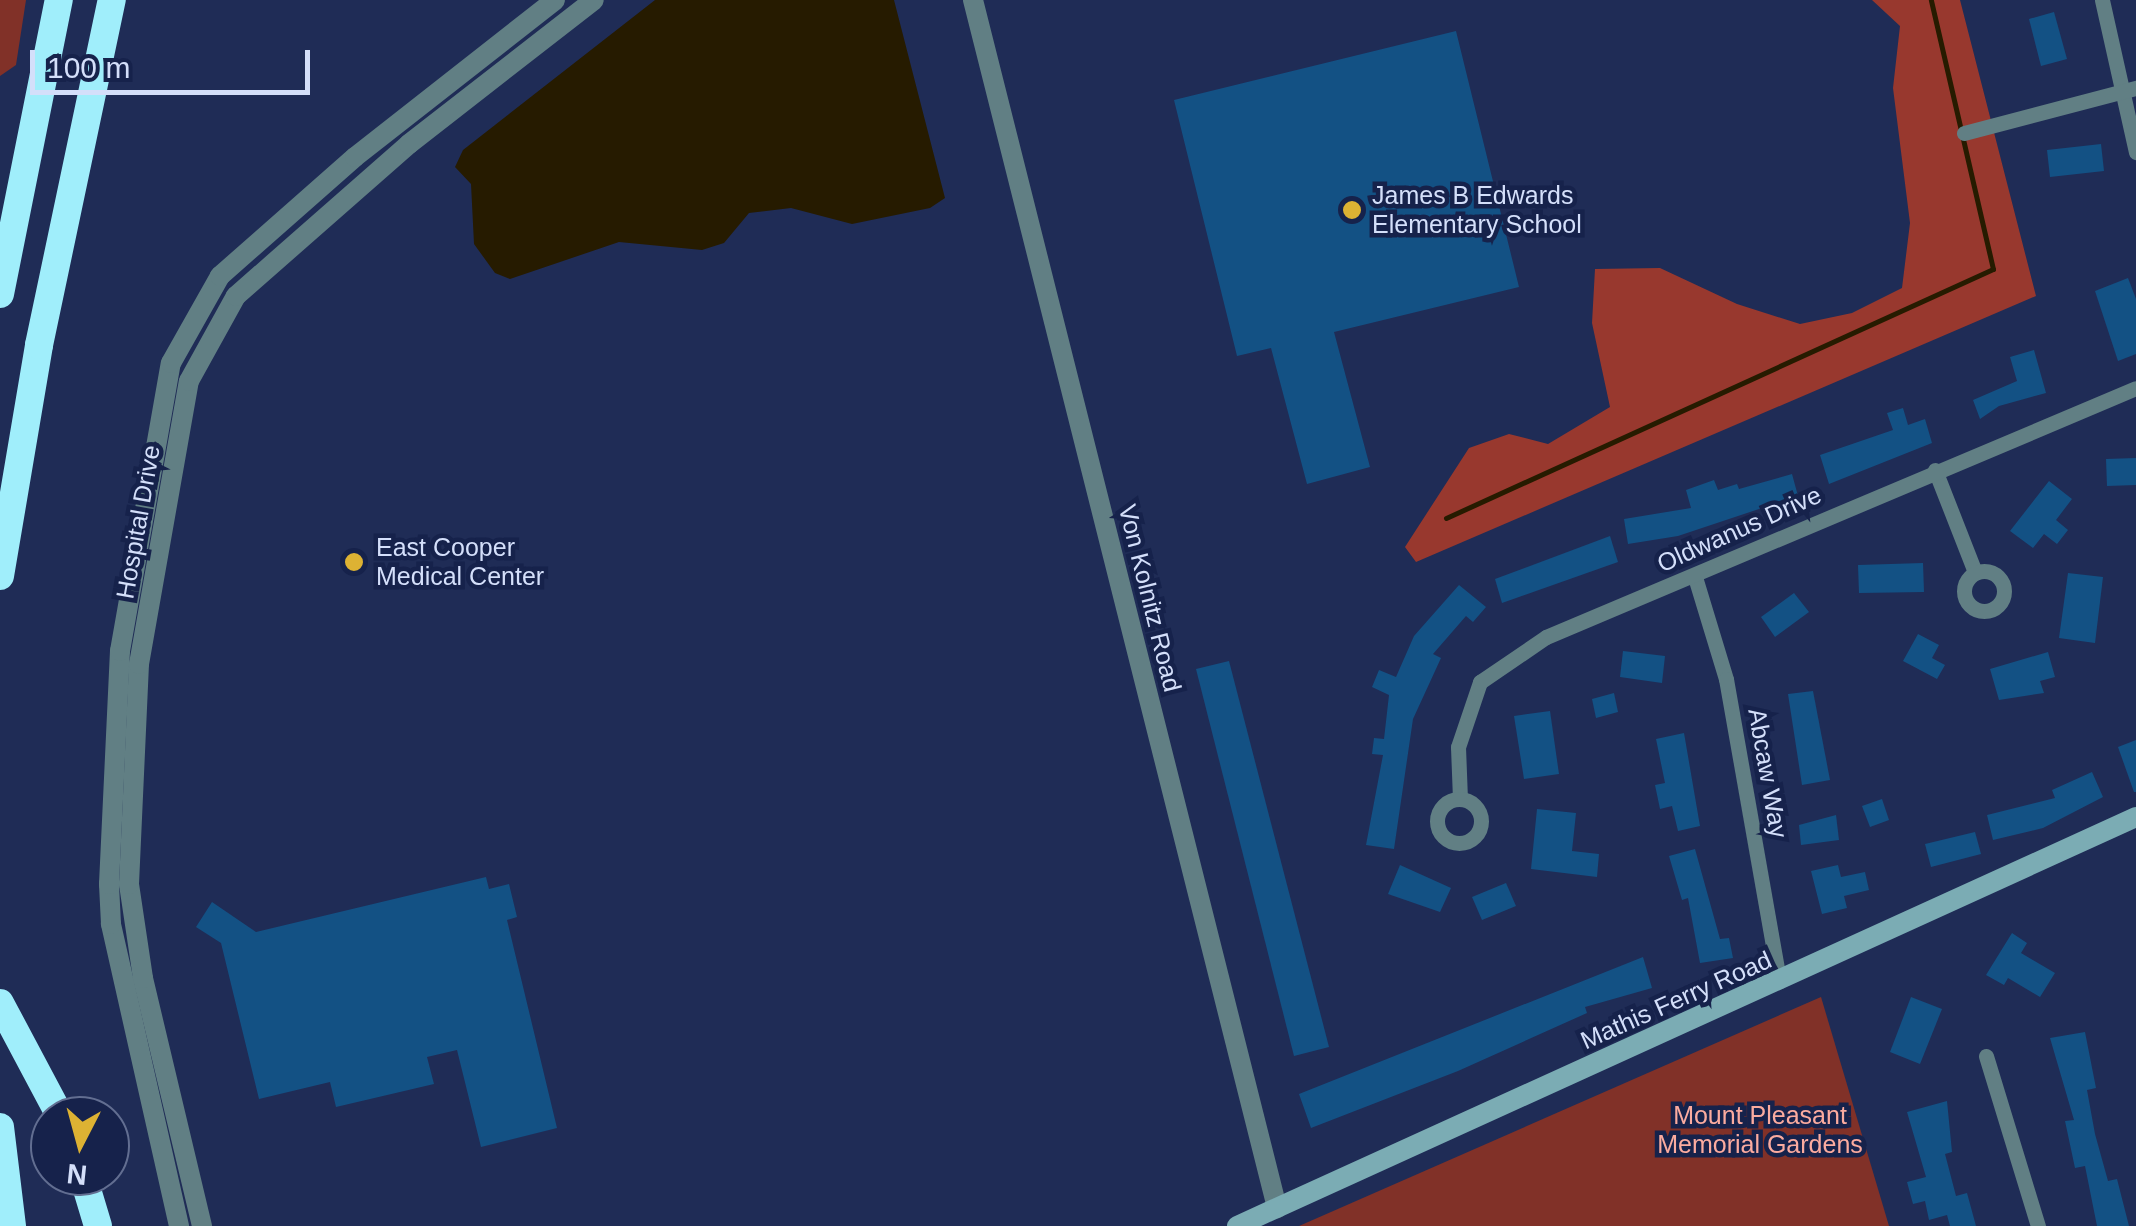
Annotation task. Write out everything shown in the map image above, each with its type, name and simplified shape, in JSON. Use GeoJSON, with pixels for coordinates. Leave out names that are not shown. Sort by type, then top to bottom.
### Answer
{"type":"FeatureCollection","features":[{"type":"Feature","properties":{"kind":"highway"},"geometry":{"type":"LineString","coordinates":[[0,294],[59,0]]}},
{"type":"Feature","properties":{"kind":"highway"},"geometry":{"type":"LineString","coordinates":[[0,576],[112,0]]}},
{"type":"Feature","properties":{"kind":"highway"},"geometry":{"type":"LineString","coordinates":[[68,221],[125,0]]}},
{"type":"Feature","properties":{"kind":"highway"},"geometry":{"type":"LineString","coordinates":[[0,1003],[49,1096]]}},
{"type":"Feature","properties":{"kind":"highway"},"geometry":{"type":"LineString","coordinates":[[0,1128],[12,1226]]}},
{"type":"Feature","properties":{"kind":"highway"},"geometry":{"type":"LineString","coordinates":[[90,1196],[98,1226]]}},
{"type":"Feature","properties":{"kind":"main road","name":"Mathis Ferry Road"},"geometry":{"type":"LineString","coordinates":[[1237,1226],[2136,817]]}},
{"type":"Feature","properties":{"kind":"street","name":"Hospital Drive"},"geometry":{"type":"LineString","coordinates":[[179,1226],[118,958],[109,884],[120,652],[171,363],[220,276],[355,157],[555,0]]}},
{"type":"Feature","properties":{"kind":"street","name":"Hospital Drive"},"geometry":{"type":"LineString","coordinates":[[202,1226],[143,978],[129,884],[139,664],[189,381],[236,296],[409,144],[594,0]]}},
{"type":"Feature","properties":{"kind":"street","name":"Von Kolnitz Road"},"geometry":{"type":"LineString","coordinates":[[973,0],[1277,1208]]}},
{"type":"Feature","properties":{"kind":"street"},"geometry":{"type":"LineString","coordinates":[[2102,0],[2128,90],[2136,152]]}},
{"type":"Feature","properties":{"kind":"street"},"geometry":{"type":"LineString","coordinates":[[1964,133],[2128,90]]}},
{"type":"Feature","properties":{"kind":"street","name":"Oldwanus Drive"},"geometry":{"type":"LineString","coordinates":[[1460,799],[1458,747],[1480,682],[1546,637],[2136,388]]}},
{"type":"Feature","properties":{"kind":"street"},"geometry":{"type":"LineString","coordinates":[[1934,470],[1975,572]]}},
{"type":"Feature","properties":{"kind":"street","name":"Abcaw Way"},"geometry":{"type":"LineString","coordinates":[[1696,576],[1726,679],[1779,981]]}},
{"type":"Feature","properties":{"kind":"street"},"geometry":{"type":"LineString","coordinates":[[1986,1056],[2038,1226]]}},
{"type":"Feature","properties":{"kind":"green space"},"geometry":{"type":"Polygon","coordinates":[[[0,0],[26,0],[16,65],[0,76],[0,0]]]}},
{"type":"Feature","properties":{"kind":"green space","name":"Mount Pleasant Memorial Gardens"},"geometry":{"type":"Polygon","coordinates":[[[1821,997],[1889,1226],[1299,1226],[1821,997]]]}},
{"type":"Feature","properties":{"kind":"shaded area"},"geometry":{"type":"Polygon","coordinates":[[[655,0],[894,0],[945,198],[930,208],[852,224],[791,208],[749,213],[724,243],[702,250],[619,242],[510,279],[495,273],[474,244],[471,184],[455,167],[463,150],[655,0]]]}},
{"type":"Feature","properties":{"kind":"shaded area"},"geometry":{"type":"Polygon","coordinates":[[[1872,0],[1960,0],[2036,296],[1416,562],[1405,547],[1469,448],[1509,434],[1548,444],[1610,407],[1592,323],[1595,269],[1660,268],[1737,304],[1800,324],[1852,313],[1902,288],[1910,223],[1893,88],[1900,26],[1872,0]]]}},
{"type":"Feature","properties":{"kind":"building"},"geometry":{"type":"Polygon","coordinates":[[[2054,12],[2067,59],[2041,66],[2029,19],[2054,12]]]}},
{"type":"Feature","properties":{"kind":"building"},"geometry":{"type":"Polygon","coordinates":[[[1456,31],[1519,287],[1334,332],[1370,467],[1307,484],[1271,348],[1237,356],[1174,100],[1456,31]]]}},
{"type":"Feature","properties":{"kind":"building"},"geometry":{"type":"Polygon","coordinates":[[[2101,144],[2104,171],[2050,177],[2047,150],[2101,144]]]}},
{"type":"Feature","properties":{"kind":"building"},"geometry":{"type":"Polygon","coordinates":[[[2128,278],[2136,299],[2136,354],[2118,361],[2095,291],[2128,278]]]}},
{"type":"Feature","properties":{"kind":"building"},"geometry":{"type":"Polygon","coordinates":[[[2034,350],[2046,393],[1999,406],[1980,419],[1973,400],[2017,381],[2010,357],[2034,350]]]}},
{"type":"Feature","properties":{"kind":"building"},"geometry":{"type":"Polygon","coordinates":[[[1903,408],[1908,425],[1925,419],[1932,443],[1829,484],[1820,455],[1893,430],[1887,413],[1903,408]]]}},
{"type":"Feature","properties":{"kind":"building"},"geometry":{"type":"Polygon","coordinates":[[[2136,458],[2136,485],[2107,486],[2106,459],[2136,458]]]}},
{"type":"Feature","properties":{"kind":"building"},"geometry":{"type":"Polygon","coordinates":[[[1792,474],[1798,496],[1678,536],[1628,544],[1624,519],[1691,508],[1686,490],[1714,480],[1718,490],[1737,484],[1739,489],[1792,474]]]}},
{"type":"Feature","properties":{"kind":"building"},"geometry":{"type":"Polygon","coordinates":[[[2049,481],[2072,499],[2056,520],[2068,530],[2057,544],[2044,534],[2033,548],[2010,531],[2049,481]]]}},
{"type":"Feature","properties":{"kind":"building"},"geometry":{"type":"Polygon","coordinates":[[[1610,536],[1618,562],[1502,603],[1495,579],[1610,536]]]}},
{"type":"Feature","properties":{"kind":"building"},"geometry":{"type":"Polygon","coordinates":[[[1923,563],[1924,592],[1859,593],[1858,565],[1923,563]]]}},
{"type":"Feature","properties":{"kind":"building"},"geometry":{"type":"Polygon","coordinates":[[[2068,573],[2103,577],[2095,643],[2059,638],[2068,573]]]}},
{"type":"Feature","properties":{"kind":"building"},"geometry":{"type":"Polygon","coordinates":[[[1459,585],[1486,607],[1473,622],[1466,616],[1433,654],[1441,658],[1413,719],[1394,849],[1366,845],[1383,755],[1372,754],[1374,738],[1384,739],[1389,695],[1372,687],[1379,670],[1396,677],[1414,636],[1459,585]]]}},
{"type":"Feature","properties":{"kind":"building"},"geometry":{"type":"Polygon","coordinates":[[[1794,593],[1809,612],[1775,637],[1761,617],[1794,593]]]}},
{"type":"Feature","properties":{"kind":"building"},"geometry":{"type":"Polygon","coordinates":[[[1918,634],[1939,645],[1932,658],[1945,665],[1937,679],[1903,661],[1918,634]]]}},
{"type":"Feature","properties":{"kind":"building"},"geometry":{"type":"Polygon","coordinates":[[[1623,651],[1665,656],[1662,683],[1620,677],[1623,651]]]}},
{"type":"Feature","properties":{"kind":"building"},"geometry":{"type":"Polygon","coordinates":[[[2048,652],[2055,677],[2040,681],[2044,693],[1999,700],[1990,669],[2048,652]]]}},
{"type":"Feature","properties":{"kind":"building"},"geometry":{"type":"Polygon","coordinates":[[[1229,661],[1329,1047],[1294,1056],[1196,669],[1229,661]]]}},
{"type":"Feature","properties":{"kind":"building"},"geometry":{"type":"Polygon","coordinates":[[[1813,691],[1830,780],[1802,785],[1788,694],[1813,691]]]}},
{"type":"Feature","properties":{"kind":"building"},"geometry":{"type":"Polygon","coordinates":[[[1614,693],[1618,712],[1596,718],[1592,699],[1614,693]]]}},
{"type":"Feature","properties":{"kind":"building"},"geometry":{"type":"Polygon","coordinates":[[[1550,711],[1559,774],[1524,779],[1514,716],[1550,711]]]}},
{"type":"Feature","properties":{"kind":"building"},"geometry":{"type":"Polygon","coordinates":[[[1684,733],[1700,826],[1678,831],[1672,806],[1660,809],[1655,785],[1665,783],[1656,739],[1684,733]]]}},
{"type":"Feature","properties":{"kind":"building"},"geometry":{"type":"Polygon","coordinates":[[[2136,740],[2136,792],[2134,792],[2118,747],[2136,740]]]}},
{"type":"Feature","properties":{"kind":"building"},"geometry":{"type":"Polygon","coordinates":[[[2092,772],[2103,797],[2043,828],[1993,840],[1987,815],[2055,798],[2052,790],[2092,772]]]}},
{"type":"Feature","properties":{"kind":"building"},"geometry":{"type":"Polygon","coordinates":[[[1882,799],[1889,820],[1870,827],[1862,806],[1882,799]]]}},
{"type":"Feature","properties":{"kind":"building"},"geometry":{"type":"Polygon","coordinates":[[[1537,809],[1576,813],[1572,851],[1599,854],[1597,877],[1531,869],[1537,809]]]}},
{"type":"Feature","properties":{"kind":"building"},"geometry":{"type":"Polygon","coordinates":[[[1836,815],[1839,840],[1801,845],[1799,825],[1836,815]]]}},
{"type":"Feature","properties":{"kind":"building"},"geometry":{"type":"Polygon","coordinates":[[[1975,832],[1981,854],[1931,867],[1925,844],[1975,832]]]}},
{"type":"Feature","properties":{"kind":"building"},"geometry":{"type":"Polygon","coordinates":[[[1695,849],[1720,939],[1729,938],[1733,958],[1700,963],[1688,898],[1682,900],[1669,856],[1695,849]]]}},
{"type":"Feature","properties":{"kind":"building"},"geometry":{"type":"Polygon","coordinates":[[[1400,865],[1451,888],[1440,912],[1388,894],[1400,865]]]}},
{"type":"Feature","properties":{"kind":"building"},"geometry":{"type":"Polygon","coordinates":[[[1838,865],[1841,877],[1865,872],[1869,890],[1844,896],[1847,908],[1822,914],[1811,871],[1838,865]]]}},
{"type":"Feature","properties":{"kind":"building"},"geometry":{"type":"Polygon","coordinates":[[[486,877],[489,889],[509,884],[517,917],[507,920],[557,1128],[481,1147],[457,1050],[427,1057],[434,1084],[336,1107],[330,1082],[259,1099],[221,943],[196,927],[212,902],[256,932],[486,877]]]}},
{"type":"Feature","properties":{"kind":"building"},"geometry":{"type":"Polygon","coordinates":[[[1506,883],[1516,906],[1482,920],[1472,897],[1506,883]]]}},
{"type":"Feature","properties":{"kind":"building"},"geometry":{"type":"Polygon","coordinates":[[[2012,933],[2027,943],[2021,953],[2055,973],[2040,997],[2008,978],[2004,985],[1986,975],[2012,933]]]}},
{"type":"Feature","properties":{"kind":"building"},"geometry":{"type":"Polygon","coordinates":[[[1643,957],[1652,988],[1585,1007],[1587,1013],[1458,1071],[1311,1128],[1299,1094],[1643,957]]]}},
{"type":"Feature","properties":{"kind":"building"},"geometry":{"type":"Polygon","coordinates":[[[1911,997],[1942,1009],[1920,1064],[1890,1052],[1911,997]]]}},
{"type":"Feature","properties":{"kind":"building"},"geometry":{"type":"Polygon","coordinates":[[[2085,1032],[2096,1088],[2087,1090],[2095,1134],[2108,1181],[2117,1179],[2129,1226],[2097,1226],[2085,1166],[2075,1168],[2065,1121],[2074,1120],[2050,1038],[2085,1032]]]}},
{"type":"Feature","properties":{"kind":"building"},"geometry":{"type":"Polygon","coordinates":[[[1947,1101],[1952,1152],[1945,1154],[1956,1196],[1967,1193],[1976,1226],[1950,1226],[1947,1215],[1929,1220],[1925,1201],[1913,1204],[1907,1182],[1926,1177],[1907,1112],[1947,1101]]]}},
{"type":"Feature","properties":{"kind":"waterway"},"geometry":{"type":"LineString","coordinates":[[1446,518],[1993,269],[1931,0]]}},
{"type":"Feature","properties":{"kind":"place","name":"James B Edwards Elementary School"},"geometry":{"type":"Point","coordinates":[1352,210]}},
{"type":"Feature","properties":{"kind":"place","name":"East Cooper Medical Center"},"geometry":{"type":"Point","coordinates":[354,562]}}]}
